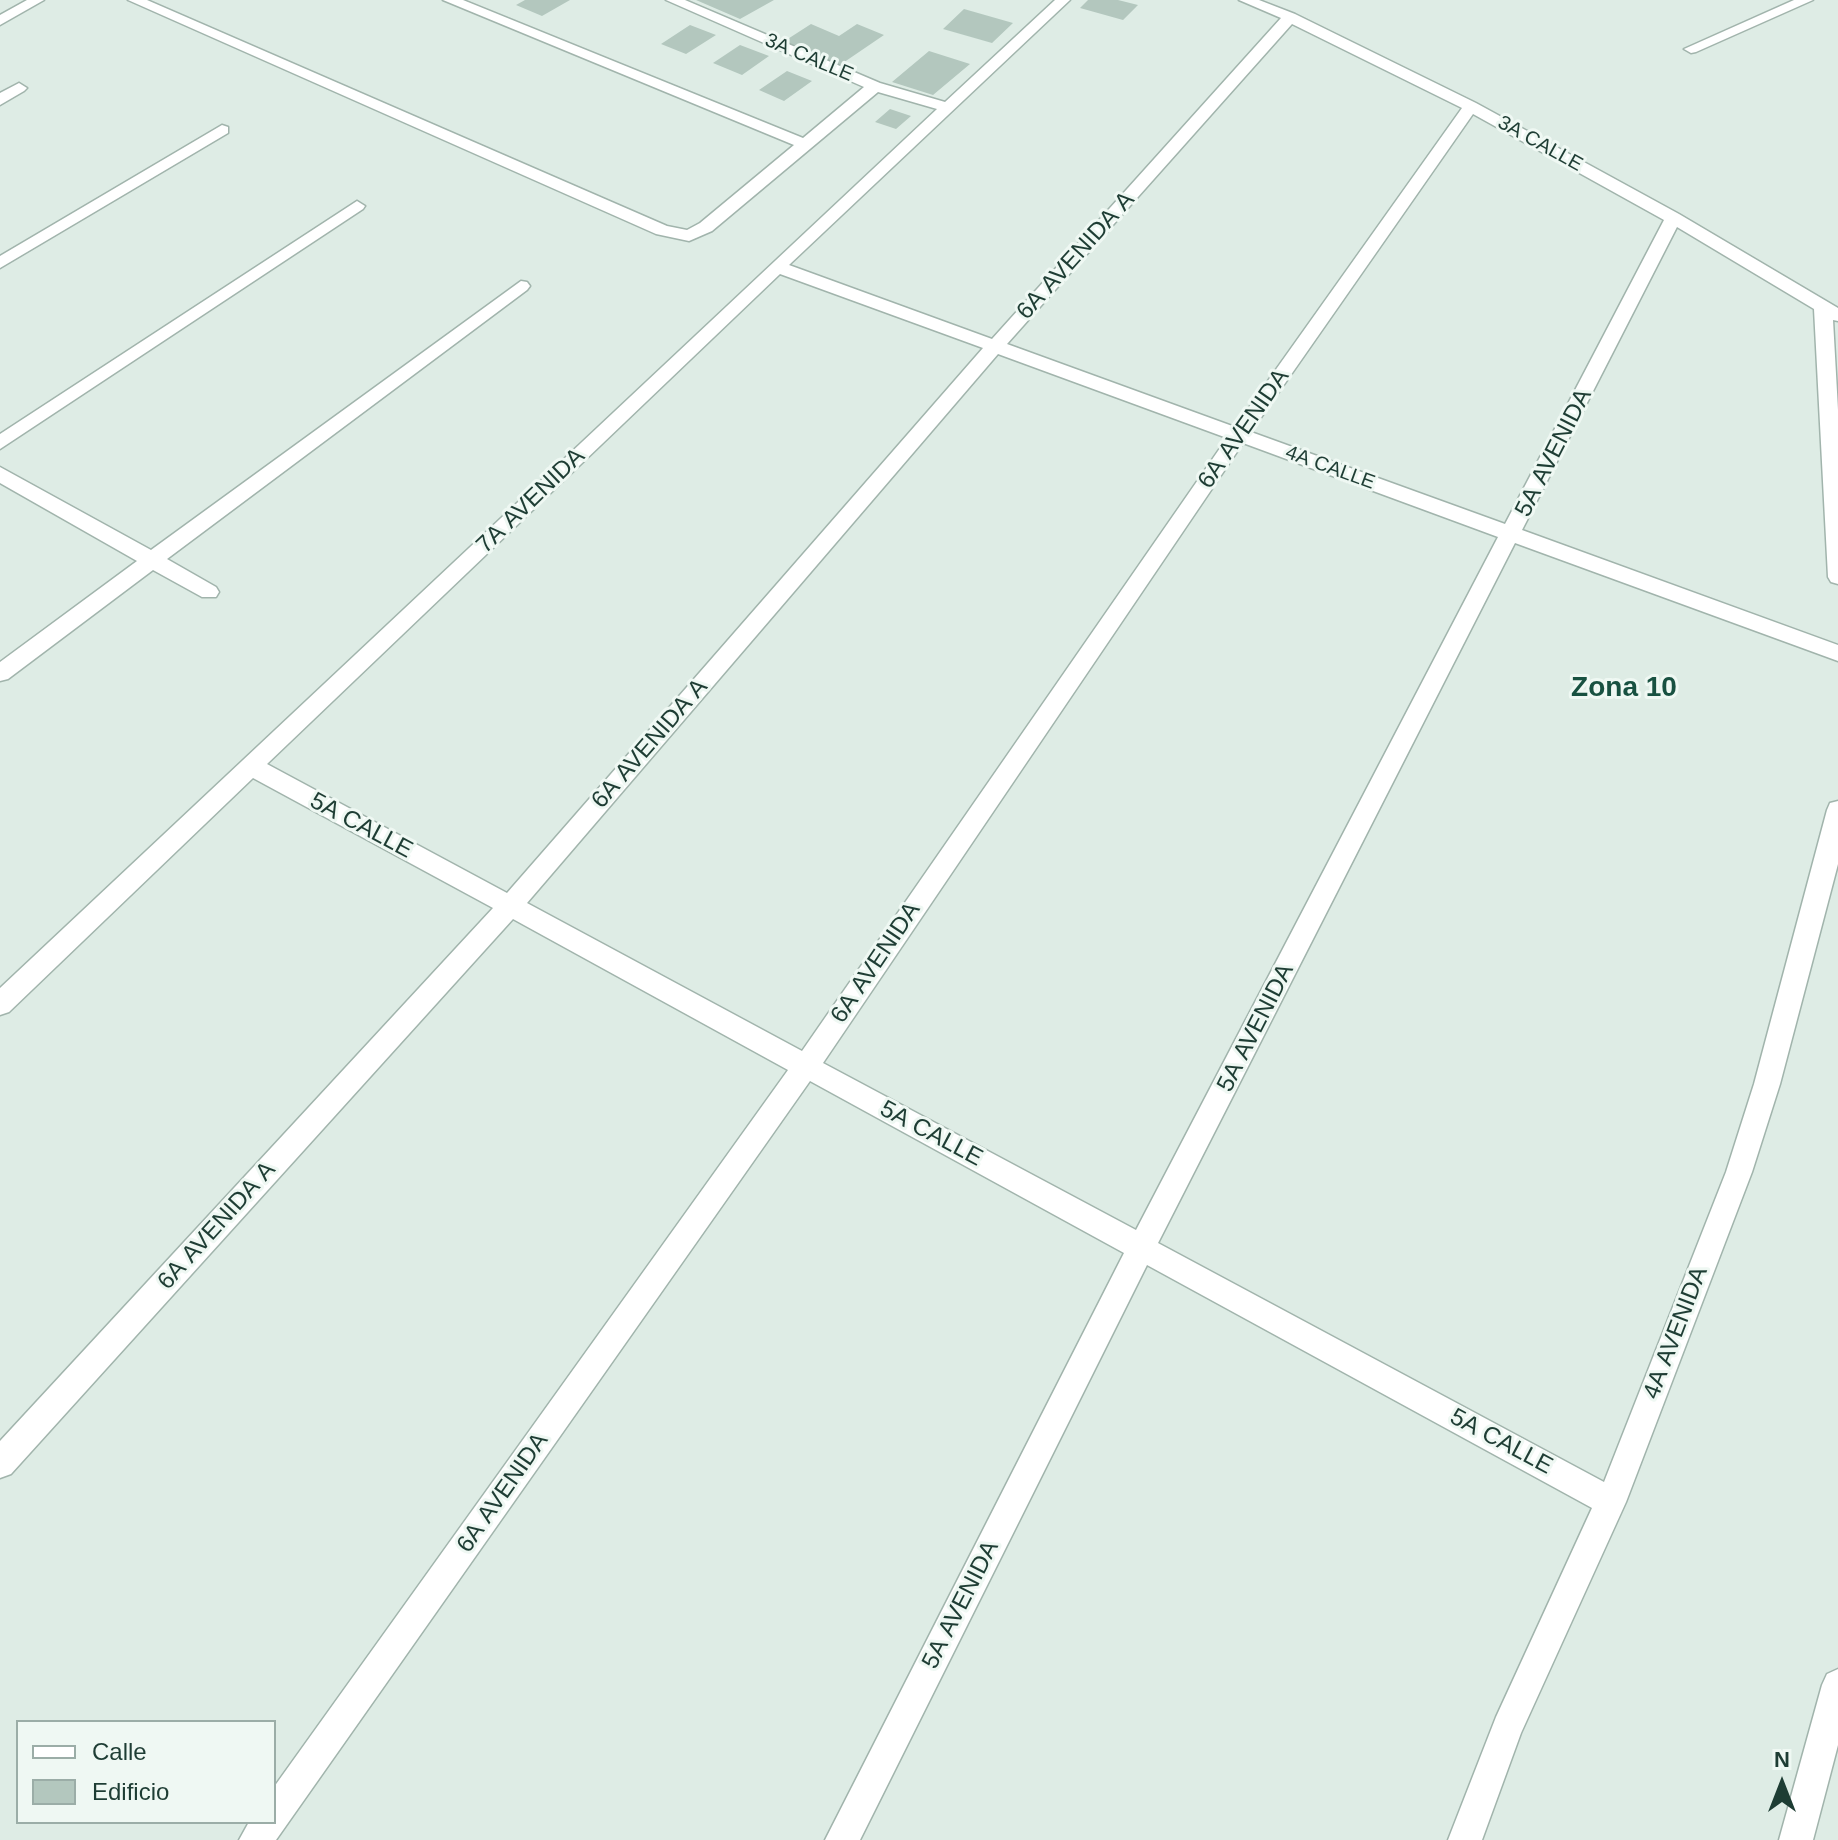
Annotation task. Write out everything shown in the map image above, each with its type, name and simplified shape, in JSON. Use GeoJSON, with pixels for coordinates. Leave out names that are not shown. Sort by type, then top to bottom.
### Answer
{"type":"FeatureCollection","features":[{"type":"Feature","properties":{"kind":"street"},"geometry":{"type":"LineString","coordinates":[[0,21],[37,0]]}},
{"type":"Feature","properties":{"kind":"street"},"geometry":{"type":"LineString","coordinates":[[135,0],[662,230],[689,236],[706,227],[875,86]]}},
{"type":"Feature","properties":{"kind":"street"},"geometry":{"type":"LineString","coordinates":[[450,0],[805,144]]}},
{"type":"Feature","properties":{"kind":"street","name":"3A CALLE"},"geometry":{"type":"LineString","coordinates":[[673,0],[875,86],[949,108]]}},
{"type":"Feature","properties":{"kind":"street","name":"7A AVENIDA"},"geometry":{"type":"LineString","coordinates":[[0,1004],[1063,0]]}},
{"type":"Feature","properties":{"kind":"street","name":"3A CALLE"},"geometry":{"type":"LineString","coordinates":[[1246,0],[1290,17],[1471,106],[1673,218],[1830,312]]}},
{"type":"Feature","properties":{"kind":"street"},"geometry":{"type":"LineString","coordinates":[[1691,49],[1806,0]]}},
{"type":"Feature","properties":{"kind":"street","name":"6A AVENIDA A"},"geometry":{"type":"LineString","coordinates":[[0,1463],[510,906],[995,346],[1290,17]]}},
{"type":"Feature","properties":{"kind":"street"},"geometry":{"type":"LineString","coordinates":[[0,100],[19,88]]}},
{"type":"Feature","properties":{"kind":"street","name":"6A AVENIDA"},"geometry":{"type":"LineString","coordinates":[[276,1812],[806,1066],[1239,435],[1471,106]]}},
{"type":"Feature","properties":{"kind":"street"},"geometry":{"type":"LineString","coordinates":[[0,263],[222,130]]}},
{"type":"Feature","properties":{"kind":"street"},"geometry":{"type":"LineString","coordinates":[[0,443],[357,206]]}},
{"type":"Feature","properties":{"kind":"street","name":"5A AVENIDA"},"geometry":{"type":"LineString","coordinates":[[842,1840],[1141,1248],[1513,535],[1673,218]]}},
{"type":"Feature","properties":{"kind":"street","name":"4A CALLE"},"geometry":{"type":"LineString","coordinates":[[777,267],[1838,653]]}},
{"type":"Feature","properties":{"kind":"street"},"geometry":{"type":"LineString","coordinates":[[0,673],[521,286]]}},
{"type":"Feature","properties":{"kind":"street"},"geometry":{"type":"LineString","coordinates":[[1830,312],[1838,577]]}},
{"type":"Feature","properties":{"kind":"street"},"geometry":{"type":"LineString","coordinates":[[0,474],[209,592]]}},
{"type":"Feature","properties":{"kind":"street","name":"5A CALLE"},"geometry":{"type":"LineString","coordinates":[[251,766],[1611,1502]]}},
{"type":"Feature","properties":{"kind":"street","name":"4A AVENIDA"},"geometry":{"type":"LineString","coordinates":[[1465,1840],[1507,1728],[1611,1502],[1739,1172],[1767,1084],[1838,810]]}},
{"type":"Feature","properties":{"kind":"street"},"geometry":{"type":"LineString","coordinates":[[1796,1840],[1838,1685]]}},
{"type":"Feature","properties":{"kind":"building"},"geometry":{"type":"Polygon","coordinates":[[[525,0],[570,0],[542,16],[516,5],[525,0]]]}},
{"type":"Feature","properties":{"kind":"building"},"geometry":{"type":"Polygon","coordinates":[[[696,0],[774,0],[740,19],[696,0]]]}},
{"type":"Feature","properties":{"kind":"building"},"geometry":{"type":"Polygon","coordinates":[[[1088,0],[1118,0],[1138,5],[1123,20],[1080,8],[1088,0]]]}},
{"type":"Feature","properties":{"kind":"building"},"geometry":{"type":"Polygon","coordinates":[[[964,9],[1013,23],[992,43],[943,29],[964,9]]]}},
{"type":"Feature","properties":{"kind":"building"},"geometry":{"type":"Polygon","coordinates":[[[811,24],[839,36],[857,24],[884,35],[837,67],[780,44],[811,24]]]}},
{"type":"Feature","properties":{"kind":"building"},"geometry":{"type":"Polygon","coordinates":[[[690,25],[716,35],[686,54],[661,44],[690,25]]]}},
{"type":"Feature","properties":{"kind":"building"},"geometry":{"type":"Polygon","coordinates":[[[740,45],[769,56],[742,75],[713,63],[740,45]]]}},
{"type":"Feature","properties":{"kind":"building"},"geometry":{"type":"Polygon","coordinates":[[[929,51],[970,64],[933,95],[892,82],[929,51]]]}},
{"type":"Feature","properties":{"kind":"building"},"geometry":{"type":"Polygon","coordinates":[[[787,71],[812,81],[784,101],[759,90],[787,71]]]}},
{"type":"Feature","properties":{"kind":"building"},"geometry":{"type":"Polygon","coordinates":[[[890,109],[911,116],[896,129],[875,122],[890,109]]]}},
{"type":"Feature","properties":{"kind":"district","name":"Zona 10"},"geometry":{"type":"Point","coordinates":[1624,688]}}]}
